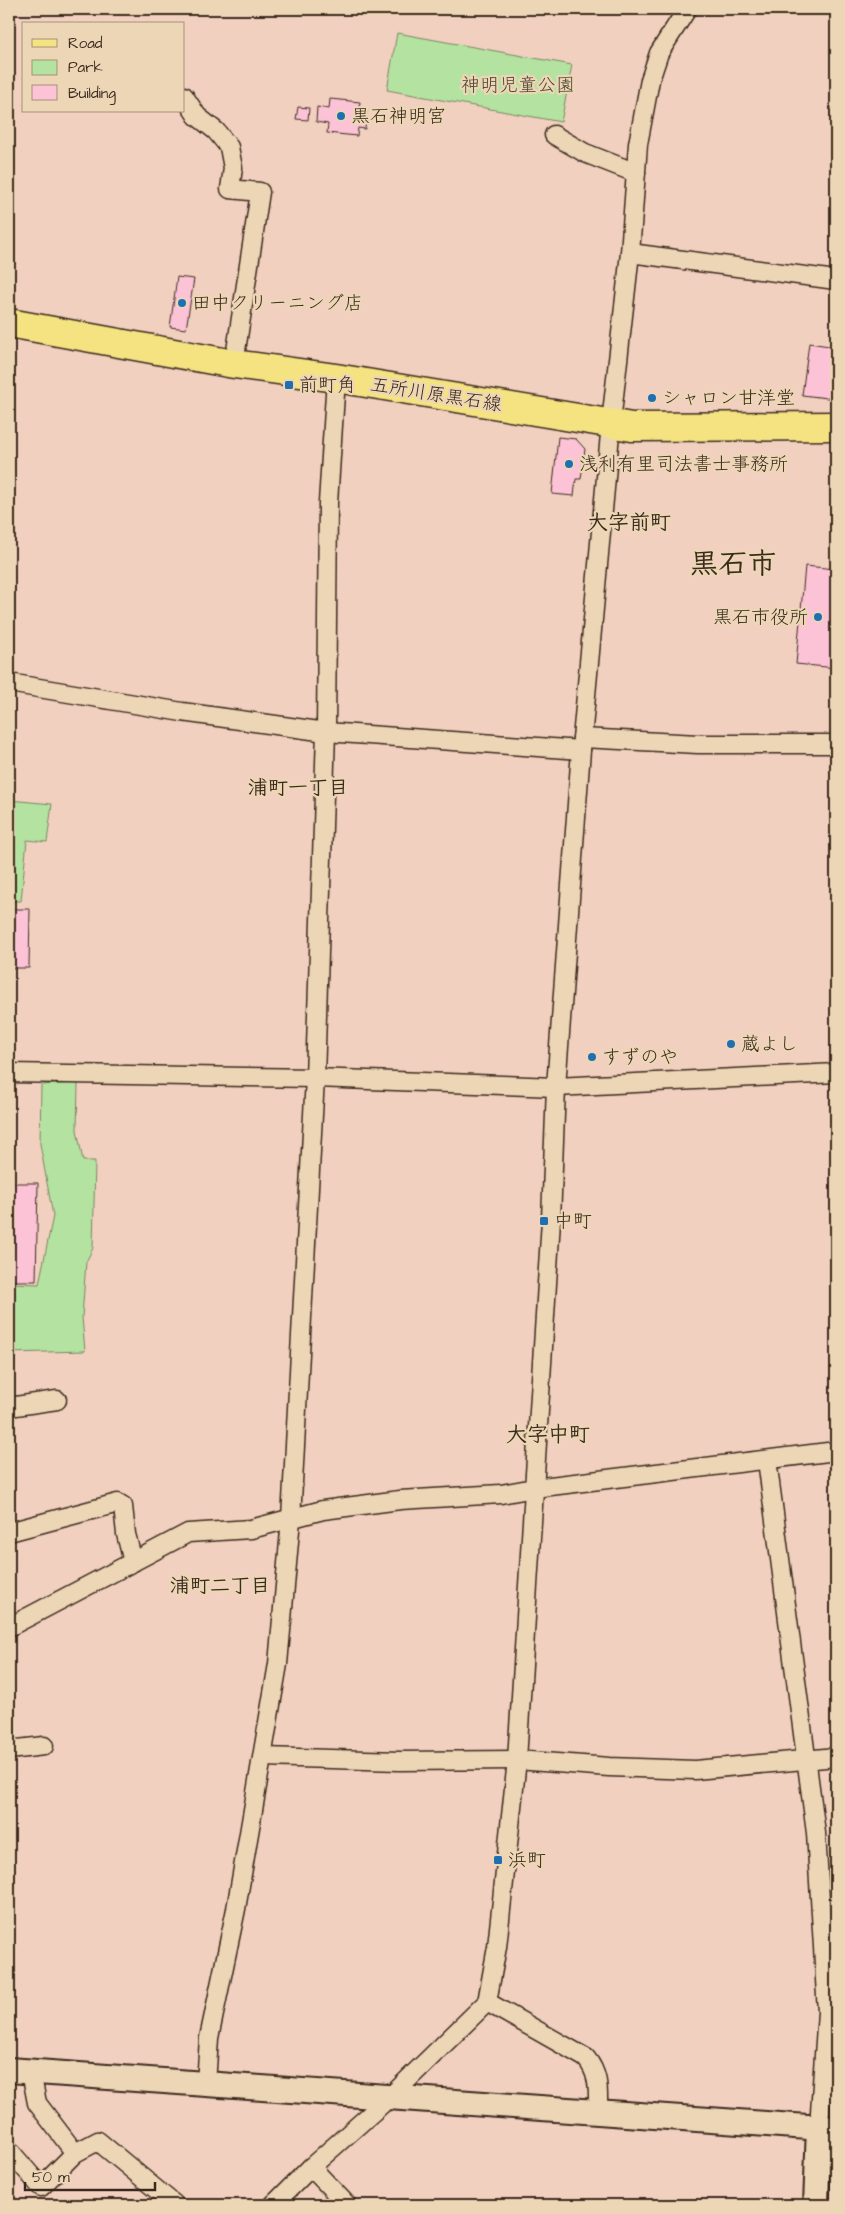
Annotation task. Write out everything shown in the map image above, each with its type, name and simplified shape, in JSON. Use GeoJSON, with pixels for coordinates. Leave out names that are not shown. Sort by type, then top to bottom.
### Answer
{"type":"FeatureCollection","features":[{"type":"Feature","properties":{"kind":"main road","name":"五所川原黒石線"},"geometry":{"type":"LineString","coordinates":[[9,323],[234,364],[336,378],[632,427],[836,426]]}},
{"type":"Feature","properties":{"kind":"street"},"geometry":{"type":"LineString","coordinates":[[273,2205],[311,2167],[390,2097],[487,2002],[497,1947],[517,1760],[551,1220],[556,1086],[582,744],[611,423],[630,253],[638,144],[650,80],[659,52],[687,9]]}},
{"type":"Feature","properties":{"kind":"street"},"geometry":{"type":"LineString","coordinates":[[185,98],[197,116],[216,131],[230,147],[233,168],[230,188],[260,192],[234,364]]}},
{"type":"Feature","properties":{"kind":"street"},"geometry":{"type":"LineString","coordinates":[[554,135],[585,153],[636,173]]}},
{"type":"Feature","properties":{"kind":"street"},"geometry":{"type":"LineString","coordinates":[[630,253],[836,280]]}},
{"type":"Feature","properties":{"kind":"street"},"geometry":{"type":"LineString","coordinates":[[206,2084],[209,2038],[236,1909],[278,1664],[291,1520],[315,1078],[326,732],[328,503],[336,378]]}},
{"type":"Feature","properties":{"kind":"street"},"geometry":{"type":"LineString","coordinates":[[9,684],[182,712],[326,732],[582,744],[836,744]]}},
{"type":"Feature","properties":{"kind":"street"},"geometry":{"type":"LineString","coordinates":[[9,1073],[315,1078],[556,1086],[836,1073]]}},
{"type":"Feature","properties":{"kind":"street"},"geometry":{"type":"LineString","coordinates":[[9,1407],[57,1400]]}},
{"type":"Feature","properties":{"kind":"street"},"geometry":{"type":"LineString","coordinates":[[9,1627],[30,1618],[188,1534],[251,1529],[291,1520],[323,1510],[400,1500],[500,1494],[534,1488],[836,1451]]}},
{"type":"Feature","properties":{"kind":"street"},"geometry":{"type":"LineString","coordinates":[[767,1460],[830,1951],[827,2012],[828,2128],[816,2205]]}},
{"type":"Feature","properties":{"kind":"street"},"geometry":{"type":"LineString","coordinates":[[9,1532],[118,1503],[123,1506],[126,1534],[133,1562]]}},
{"type":"Feature","properties":{"kind":"street"},"geometry":{"type":"LineString","coordinates":[[9,1750],[44,1746]]}},
{"type":"Feature","properties":{"kind":"street"},"geometry":{"type":"LineString","coordinates":[[263,1757],[400,1762],[517,1760],[609,1767],[695,1770],[836,1757]]}},
{"type":"Feature","properties":{"kind":"street"},"geometry":{"type":"LineString","coordinates":[[487,2002],[586,2058],[595,2068],[598,2085],[598,2112]]}},
{"type":"Feature","properties":{"kind":"street"},"geometry":{"type":"LineString","coordinates":[[20,2071],[828,2128]]}},
{"type":"Feature","properties":{"kind":"street"},"geometry":{"type":"LineString","coordinates":[[20,2071],[36,2103],[75,2153]]}},
{"type":"Feature","properties":{"kind":"street"},"geometry":{"type":"LineString","coordinates":[[9,2150],[41,2187],[75,2153],[98,2141],[175,2205]]}},
{"type":"Feature","properties":{"kind":"street"},"geometry":{"type":"LineString","coordinates":[[311,2167],[347,2205]]}},
{"type":"Feature","properties":{"kind":"green space","name":"神明児童公園"},"geometry":{"type":"Polygon","coordinates":[[[397,33],[572,65],[561,122],[387,90],[397,33]]]}},
{"type":"Feature","properties":{"kind":"green space"},"geometry":{"type":"Polygon","coordinates":[[[9,800],[52,804],[47,842],[27,840],[21,901],[9,901],[9,800]]]}},
{"type":"Feature","properties":{"kind":"green space"},"geometry":{"type":"Polygon","coordinates":[[[78,1083],[77,1130],[83,1161],[95,1161],[93,1248],[86,1262],[82,1317],[85,1351],[9,1353],[9,1283],[39,1284],[53,1216],[40,1144],[41,1085],[78,1083]]]}},
{"type":"Feature","properties":{"kind":"building","name":"黒石神明宮"},"geometry":{"type":"Polygon","coordinates":[[[330,99],[360,102],[359,109],[367,110],[365,129],[358,128],[357,136],[327,133],[328,124],[316,122],[317,107],[329,109],[330,99]]]}},
{"type":"Feature","properties":{"kind":"building","name":"黒石神明宮"},"geometry":{"type":"Polygon","coordinates":[[[298,107],[309,108],[308,120],[296,119],[298,107]]]}},
{"type":"Feature","properties":{"kind":"building","name":"田中クリーニング店"},"geometry":{"type":"Polygon","coordinates":[[[177,277],[194,279],[186,329],[170,327],[177,277]]]}},
{"type":"Feature","properties":{"kind":"building"},"geometry":{"type":"Polygon","coordinates":[[[809,343],[836,347],[836,399],[802,395],[809,343]]]}},
{"type":"Feature","properties":{"kind":"building","name":"浅利有里司法書士事務所"},"geometry":{"type":"Polygon","coordinates":[[[558,437],[576,439],[585,449],[581,479],[576,479],[574,496],[552,494],[558,437]]]}},
{"type":"Feature","properties":{"kind":"building","name":"黒石市役所"},"geometry":{"type":"Polygon","coordinates":[[[805,566],[836,569],[836,668],[796,664],[805,566]]]}},
{"type":"Feature","properties":{"kind":"building"},"geometry":{"type":"Polygon","coordinates":[[[9,909],[30,909],[29,968],[9,968],[9,909]]]}},
{"type":"Feature","properties":{"kind":"building"},"geometry":{"type":"Polygon","coordinates":[[[9,1183],[38,1183],[36,1281],[9,1281],[9,1183]]]}},
{"type":"Feature","properties":{"kind":"place","name":"黒石神明宮"},"geometry":{"type":"Point","coordinates":[341,116]}},
{"type":"Feature","properties":{"kind":"place","name":"田中クリーニング店"},"geometry":{"type":"Point","coordinates":[182,303]}},
{"type":"Feature","properties":{"kind":"place","name":"前町角"},"geometry":{"type":"Point","coordinates":[289,385]}},
{"type":"Feature","properties":{"kind":"place","name":"シャロン甘洋堂"},"geometry":{"type":"Point","coordinates":[652,398]}},
{"type":"Feature","properties":{"kind":"place","name":"浅利有里司法書士事務所"},"geometry":{"type":"Point","coordinates":[569,464]}},
{"type":"Feature","properties":{"kind":"place","name":"黒石市役所"},"geometry":{"type":"Point","coordinates":[818,617]}},
{"type":"Feature","properties":{"kind":"place","name":"蔵よし"},"geometry":{"type":"Point","coordinates":[731,1044]}},
{"type":"Feature","properties":{"kind":"place","name":"すずのや"},"geometry":{"type":"Point","coordinates":[592,1057]}},
{"type":"Feature","properties":{"kind":"place","name":"中町"},"geometry":{"type":"Point","coordinates":[544,1221]}},
{"type":"Feature","properties":{"kind":"place","name":"浜町"},"geometry":{"type":"Point","coordinates":[498,1860]}},
{"type":"Feature","properties":{"kind":"district","name":"大字前町"},"geometry":{"type":"Point","coordinates":[629,522]}},
{"type":"Feature","properties":{"kind":"district","name":"黒石市"},"geometry":{"type":"Point","coordinates":[733,564]}},
{"type":"Feature","properties":{"kind":"district","name":"浦町一丁目"},"geometry":{"type":"Point","coordinates":[298,788]}},
{"type":"Feature","properties":{"kind":"district","name":"大字中町"},"geometry":{"type":"Point","coordinates":[548,1434]}},
{"type":"Feature","properties":{"kind":"district","name":"浦町二丁目"},"geometry":{"type":"Point","coordinates":[220,1586]}}]}
